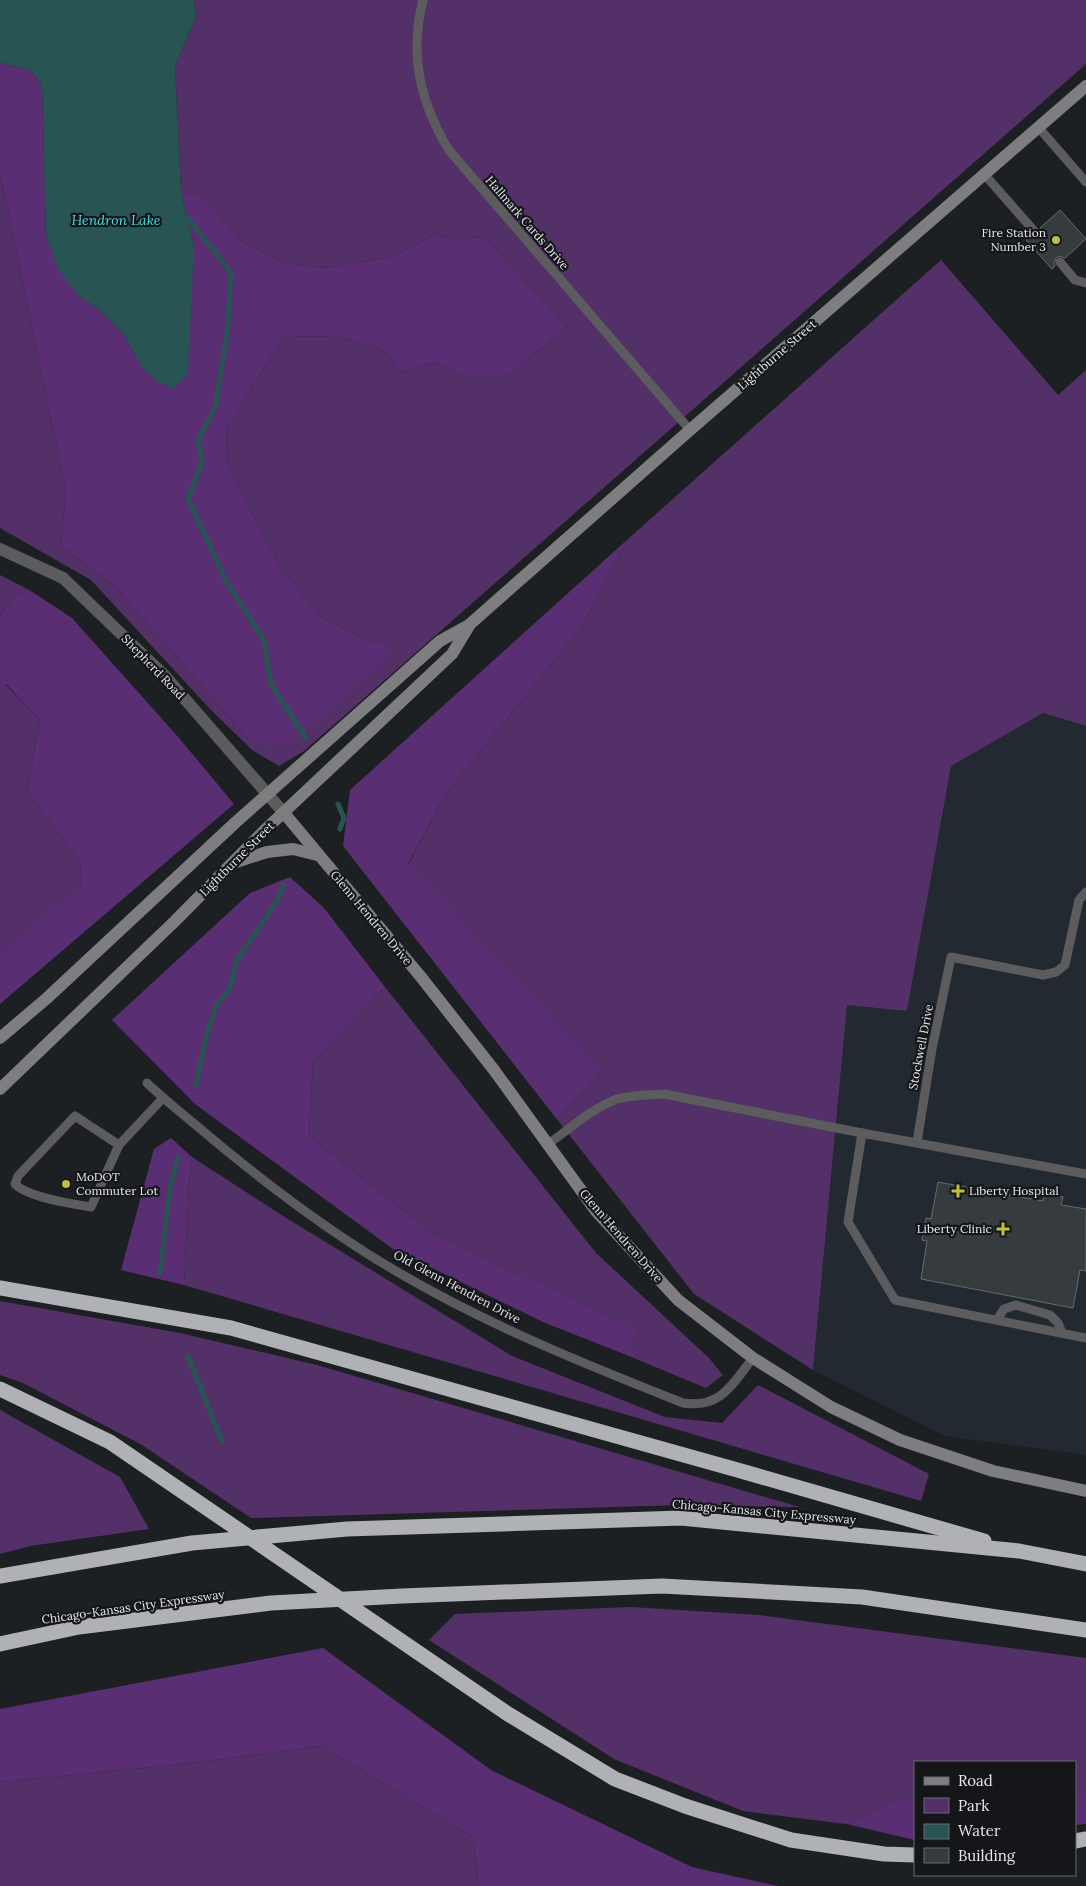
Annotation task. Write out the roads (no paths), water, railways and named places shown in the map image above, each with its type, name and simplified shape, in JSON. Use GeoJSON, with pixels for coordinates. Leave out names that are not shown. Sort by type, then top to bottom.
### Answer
{"type":"FeatureCollection","features":[{"type":"Feature","properties":{"kind":"highway"},"geometry":{"type":"LineString","coordinates":[[0,1288],[231,1328],[1019,1551]]}},
{"type":"Feature","properties":{"kind":"highway"},"geometry":{"type":"LineString","coordinates":[[0,1389],[110,1442],[508,1714],[615,1779],[685,1806],[791,1840],[884,1854],[914,1855]]}},
{"type":"Feature","properties":{"kind":"highway","name":"Chicago-Kansas City Expressway"},"geometry":{"type":"LineString","coordinates":[[0,1576],[192,1543],[347,1529],[681,1518],[1019,1551],[1086,1564]]}},
{"type":"Feature","properties":{"kind":"highway","name":"Chicago-Kansas City Expressway"},"geometry":{"type":"LineString","coordinates":[[0,1644],[79,1627],[271,1603],[662,1586],[862,1597],[1086,1630]]}},
{"type":"Feature","properties":{"kind":"main road","name":"Lightburne Street"},"geometry":{"type":"LineString","coordinates":[[0,1038],[268,794],[440,641],[469,625],[1086,86]]}},
{"type":"Feature","properties":{"kind":"main road","name":"Lightburne Street"},"geometry":{"type":"LineString","coordinates":[[0,1089],[284,813],[452,654],[469,625]]}},
{"type":"Feature","properties":{"kind":"main road","name":"Glenn Hendren Drive"},"geometry":{"type":"LineString","coordinates":[[284,813],[317,855],[421,977],[494,1070],[596,1211],[672,1293],[753,1358],[831,1407],[900,1440],[993,1471],[1086,1490]]}},
{"type":"Feature","properties":{"kind":"main road"},"geometry":{"type":"LineString","coordinates":[[233,863],[267,852],[293,849],[317,855]]}},
{"type":"Feature","properties":{"kind":"street","name":"Shepherd Road"},"geometry":{"type":"LineString","coordinates":[[0,549],[63,578],[164,675],[284,813]]}},
{"type":"Feature","properties":{"kind":"lane","name":"Hallmark Cards Drive"},"geometry":{"type":"LineString","coordinates":[[423,0],[417,40],[418,65],[426,103],[435,127],[448,150],[690,430]]}},
{"type":"Feature","properties":{"kind":"lane"},"geometry":{"type":"LineString","coordinates":[[1039,128],[1086,182]]}},
{"type":"Feature","properties":{"kind":"lane"},"geometry":{"type":"LineString","coordinates":[[985,174],[1035,232]]}},
{"type":"Feature","properties":{"kind":"lane"},"geometry":{"type":"LineString","coordinates":[[1060,262],[1075,280],[1086,283]]}},
{"type":"Feature","properties":{"kind":"lane","name":"Stockwell Drive"},"geometry":{"type":"LineString","coordinates":[[917,1142],[932,1049],[951,957],[1043,975],[1056,972],[1065,965],[1079,900],[1086,892]]}},
{"type":"Feature","properties":{"kind":"lane","name":"Old Glenn Hendren Drive"},"geometry":{"type":"LineString","coordinates":[[147,1083],[252,1171],[327,1226],[400,1274],[490,1321],[582,1364],[683,1403],[697,1405],[714,1401],[727,1390],[753,1358]]}},
{"type":"Feature","properties":{"kind":"lane"},"geometry":{"type":"LineString","coordinates":[[548,1144],[586,1116],[615,1100],[631,1096],[664,1094],[1086,1174]]}},
{"type":"Feature","properties":{"kind":"lane"},"geometry":{"type":"LineString","coordinates":[[119,1145],[75,1116],[18,1176],[15,1184],[20,1189],[55,1200],[91,1207],[119,1145],[163,1098]]}},
{"type":"Feature","properties":{"kind":"lane"},"geometry":{"type":"LineString","coordinates":[[862,1133],[848,1222],[895,1300],[1086,1338]]}},
{"type":"Feature","properties":{"kind":"lane"},"geometry":{"type":"LineString","coordinates":[[997,1320],[1004,1309],[1016,1305],[1050,1315],[1058,1323],[1062,1333]]}},
{"type":"Feature","properties":{"kind":"water","name":"Hendron Lake"},"geometry":{"type":"Polygon","coordinates":[[[0,0],[194,0],[196,16],[175,66],[181,191],[194,246],[188,373],[174,389],[157,382],[141,366],[124,335],[101,311],[78,295],[58,269],[46,235],[42,85],[30,70],[0,63],[0,0]]]}},
{"type":"Feature","properties":{"kind":"waterway"},"geometry":{"type":"LineString","coordinates":[[187,217],[231,273],[227,333],[215,408],[198,440],[202,462],[188,499],[227,583],[264,640],[271,685],[306,738]]}},
{"type":"Feature","properties":{"kind":"waterway"},"geometry":{"type":"LineString","coordinates":[[338,804],[344,818],[340,829]]}},
{"type":"Feature","properties":{"kind":"waterway"},"geometry":{"type":"LineString","coordinates":[[196,1085],[207,1033],[216,1006],[230,988],[237,960],[277,901],[284,885]]}},
{"type":"Feature","properties":{"kind":"waterway"},"geometry":{"type":"LineString","coordinates":[[160,1273],[170,1187],[178,1157]]}},
{"type":"Feature","properties":{"kind":"waterway"},"geometry":{"type":"LineString","coordinates":[[188,1356],[222,1442]]}},
{"type":"Feature","properties":{"kind":"place","name":"Fire Station Number 3"},"geometry":{"type":"Point","coordinates":[1056,240]}},
{"type":"Feature","properties":{"kind":"place","name":"MoDOT Commuter Lot"},"geometry":{"type":"Point","coordinates":[66,1184]}},
{"type":"Feature","properties":{"kind":"place","name":"Liberty Hospital"},"geometry":{"type":"Point","coordinates":[958,1191]}},
{"type":"Feature","properties":{"kind":"place","name":"Liberty Clinic"},"geometry":{"type":"Point","coordinates":[1003,1229]}}]}
